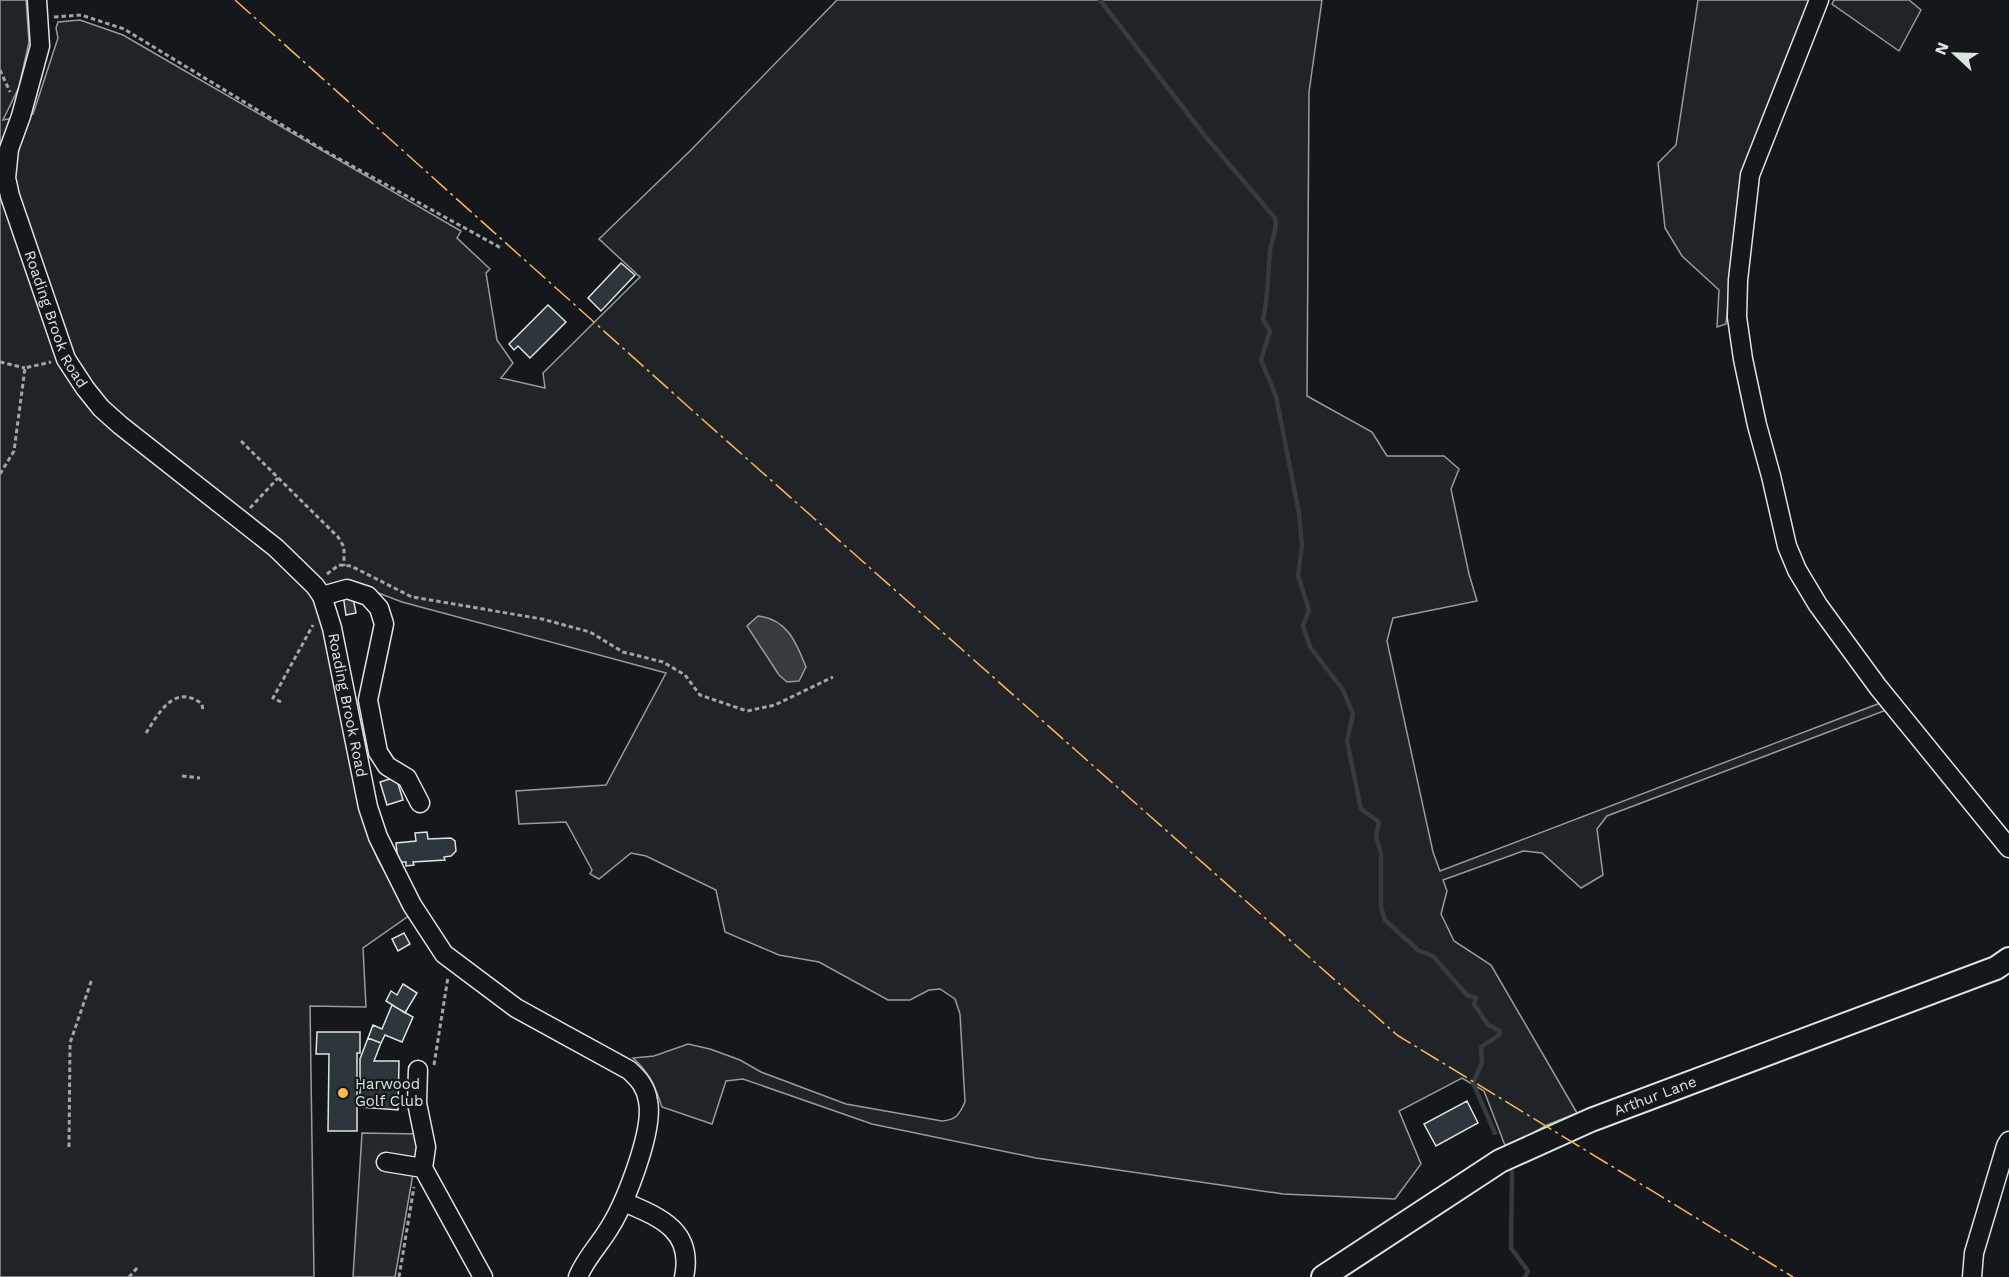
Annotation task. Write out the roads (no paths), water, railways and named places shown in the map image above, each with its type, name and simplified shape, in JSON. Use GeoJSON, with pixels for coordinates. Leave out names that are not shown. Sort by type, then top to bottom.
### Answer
{"type":"FeatureCollection","features":[{"type":"Feature","properties":{"kind":"main road","name":"Arthur Lane"},"geometry":{"type":"LineString","coordinates":[[1323,1277],[1500,1161],[1591,1120],[1996,968],[2009,959]]}},
{"type":"Feature","properties":{"kind":"street"},"geometry":{"type":"LineString","coordinates":[[1819,0],[1750,175],[1738,280],[1737,317],[1757,425],[1787,546],[1797,570],[1818,605],[1878,687],[2009,848]]}},
{"type":"Feature","properties":{"kind":"street","name":"Roading Brook Road"},"geometry":{"type":"LineString","coordinates":[[38,9],[40,46],[21,116],[9,148],[6,178],[10,196],[66,359],[101,408],[241,518],[276,548],[318,591],[332,628],[368,807],[378,837],[412,905],[450,960],[516,1008],[617,1063],[639,1078],[645,1088],[650,1116],[631,1185],[610,1228],[578,1277]]}},
{"type":"Feature","properties":{"kind":"street"},"geometry":{"type":"LineString","coordinates":[[318,591],[346,589],[368,596],[379,608],[384,624],[369,700],[378,752],[387,766],[407,778],[420,803]]}},
{"type":"Feature","properties":{"kind":"street"},"geometry":{"type":"LineString","coordinates":[[426,1070],[417,1103],[426,1147],[420,1167],[483,1277]]}},
{"type":"Feature","properties":{"kind":"street"},"geometry":{"type":"LineString","coordinates":[[1972,1277],[1974,1253],[2009,1141]]}},
{"type":"Feature","properties":{"kind":"street"},"geometry":{"type":"LineString","coordinates":[[386,1162],[420,1167]]}},
{"type":"Feature","properties":{"kind":"street"},"geometry":{"type":"LineString","coordinates":[[624,1202],[659,1217],[672,1228],[685,1252],[687,1264],[684,1277]]}},
{"type":"Feature","properties":{"kind":"waterway"},"geometry":{"type":"LineString","coordinates":[[1100,0],[1205,136],[1275,218],[1276,227],[1270,251],[1263,320],[1270,331],[1261,360],[1276,396],[1299,513],[1302,546],[1298,575],[1309,610],[1303,626],[1310,647],[1343,690],[1353,714],[1347,741],[1361,809],[1379,822],[1376,836],[1381,854],[1381,907],[1385,920],[1419,951],[1433,956],[1467,995],[1476,998],[1474,1004],[1488,1025],[1500,1031],[1499,1035],[1481,1047],[1482,1063],[1473,1083],[1495,1133]]}},
{"type":"Feature","properties":{"kind":"waterway"},"geometry":{"type":"LineString","coordinates":[[1512,1172],[1511,1248],[1528,1271],[1525,1277]]}},
{"type":"Feature","properties":{"kind":"place","name":"Harwood Golf Club"},"geometry":{"type":"Point","coordinates":[343,1093]}}]}
